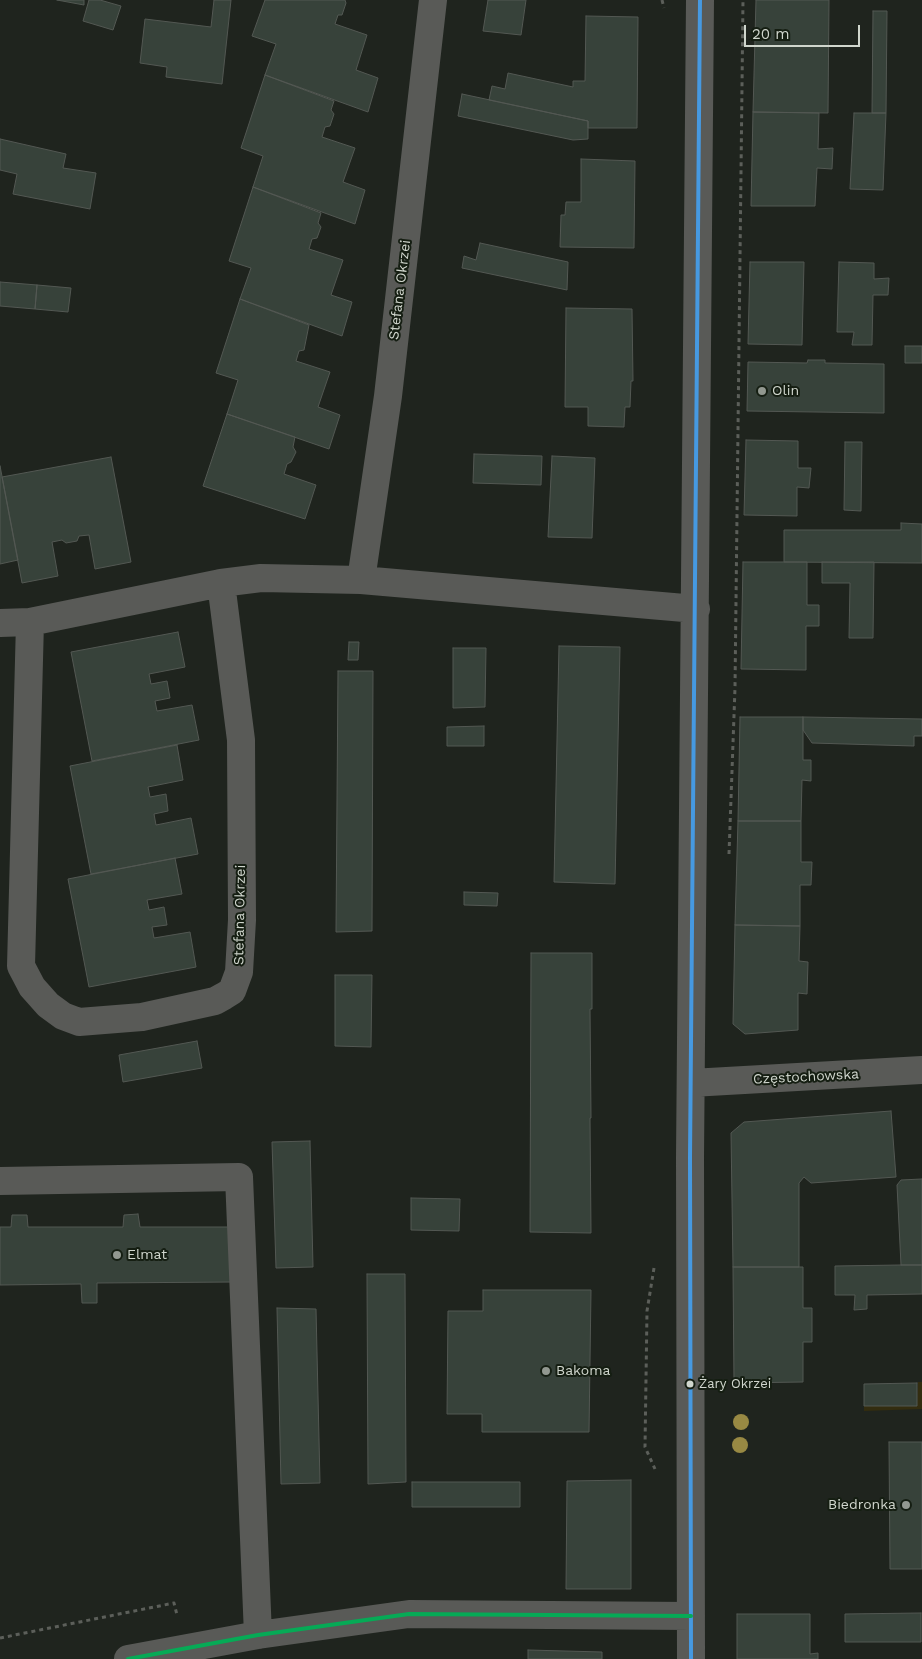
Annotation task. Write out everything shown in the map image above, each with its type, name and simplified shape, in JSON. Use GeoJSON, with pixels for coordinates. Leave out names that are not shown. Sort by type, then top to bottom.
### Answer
{"type":"FeatureCollection","features":[{"type":"Feature","properties":{"kind":"street","name":"Stefana Okrzei"},"geometry":{"type":"LineString","coordinates":[[361,580],[388,396],[433,0]]}},
{"type":"Feature","properties":{"kind":"street"},"geometry":{"type":"LineString","coordinates":[[691,1659],[691,1083],[700,0]]}},
{"type":"Feature","properties":{"kind":"street"},"geometry":{"type":"LineString","coordinates":[[0,622],[30,622],[220,583],[260,578],[361,580],[696,609]]}},
{"type":"Feature","properties":{"kind":"street","name":"Stefana Okrzei"},"geometry":{"type":"LineString","coordinates":[[30,622],[21,966],[32,987],[48,1005],[63,1016],[79,1022],[142,1017],[214,1001],[232,991],[239,972],[242,920],[241,740],[220,583]]}},
{"type":"Feature","properties":{"kind":"street","name":"Częstochowska"},"geometry":{"type":"LineString","coordinates":[[691,1083],[922,1070]]}},
{"type":"Feature","properties":{"kind":"street"},"geometry":{"type":"LineString","coordinates":[[0,1181],[239,1177],[258,1635]]}},
{"type":"Feature","properties":{"kind":"street"},"geometry":{"type":"LineString","coordinates":[[128,1659],[258,1635],[409,1614],[691,1616]]}},
{"type":"Feature","properties":{"kind":"path"},"geometry":{"type":"LineString","coordinates":[[730,855],[735,688],[743,0]]}},
{"type":"Feature","properties":{"kind":"path"},"geometry":{"type":"LineString","coordinates":[[0,1638],[174,1603],[186,1648]]}},
{"type":"Feature","properties":{"kind":"shaded area"},"geometry":{"type":"Polygon","coordinates":[[[918,1382],[922,1382],[922,1409],[864,1411],[864,1406],[917,1406],[918,1382]]]}},
{"type":"Feature","properties":{"kind":"building"},"geometry":{"type":"Polygon","coordinates":[[[57,0],[84,0],[84,5],[57,0]]]}},
{"type":"Feature","properties":{"kind":"building"},"geometry":{"type":"Polygon","coordinates":[[[89,0],[100,0],[121,6],[113,30],[83,21],[89,0]]]}},
{"type":"Feature","properties":{"kind":"building"},"geometry":{"type":"Polygon","coordinates":[[[214,0],[231,0],[222,84],[166,77],[167,67],[140,63],[145,19],[211,27],[214,0]]]}},
{"type":"Feature","properties":{"kind":"building"},"geometry":{"type":"Polygon","coordinates":[[[265,0],[345,0],[346,3],[342,15],[338,15],[335,24],[367,35],[356,70],[378,78],[368,112],[265,75],[276,44],[252,36],[265,0]]]}},
{"type":"Feature","properties":{"kind":"building"},"geometry":{"type":"Polygon","coordinates":[[[488,0],[526,0],[521,35],[483,31],[488,0]]]}},
{"type":"Feature","properties":{"kind":"building"},"geometry":{"type":"Polygon","coordinates":[[[756,0],[829,0],[828,113],[753,112],[756,0]]]}},
{"type":"Feature","properties":{"kind":"building"},"geometry":{"type":"Polygon","coordinates":[[[873,11],[887,11],[886,113],[872,113],[873,11]]]}},
{"type":"Feature","properties":{"kind":"building"},"geometry":{"type":"Polygon","coordinates":[[[586,16],[638,17],[637,128],[588,128],[588,121],[489,100],[492,86],[505,89],[508,73],[573,87],[573,81],[585,81],[586,16]]]}},
{"type":"Feature","properties":{"kind":"building"},"geometry":{"type":"Polygon","coordinates":[[[265,75],[334,101],[331,110],[334,114],[330,126],[325,127],[322,137],[355,148],[343,182],[365,190],[355,224],[253,187],[263,156],[241,148],[265,75]]]}},
{"type":"Feature","properties":{"kind":"building"},"geometry":{"type":"Polygon","coordinates":[[[462,94],[588,121],[588,139],[573,140],[458,116],[462,94]]]}},
{"type":"Feature","properties":{"kind":"building"},"geometry":{"type":"Polygon","coordinates":[[[753,112],[819,113],[818,149],[833,148],[832,169],[817,168],[815,206],[751,206],[753,112]]]}},
{"type":"Feature","properties":{"kind":"building"},"geometry":{"type":"Polygon","coordinates":[[[854,113],[886,113],[883,190],[850,189],[854,113]]]}},
{"type":"Feature","properties":{"kind":"building"},"geometry":{"type":"Polygon","coordinates":[[[0,139],[66,154],[63,168],[96,173],[90,209],[13,194],[17,174],[0,170],[0,139]]]}},
{"type":"Feature","properties":{"kind":"building"},"geometry":{"type":"Polygon","coordinates":[[[581,159],[635,161],[634,248],[560,247],[561,215],[565,215],[566,202],[581,202],[581,159]]]}},
{"type":"Feature","properties":{"kind":"building"},"geometry":{"type":"Polygon","coordinates":[[[253,187],[321,213],[318,223],[321,227],[317,238],[312,239],[309,249],[343,260],[331,295],[352,302],[342,336],[240,299],[251,268],[229,261],[253,187]]]}},
{"type":"Feature","properties":{"kind":"building"},"geometry":{"type":"Polygon","coordinates":[[[480,243],[568,262],[567,290],[462,268],[464,256],[476,260],[480,243]]]}},
{"type":"Feature","properties":{"kind":"building"},"geometry":{"type":"Polygon","coordinates":[[[750,262],[804,262],[802,345],[748,344],[750,262]]]}},
{"type":"Feature","properties":{"kind":"building"},"geometry":{"type":"Polygon","coordinates":[[[839,262],[874,263],[874,279],[889,278],[888,295],[873,295],[872,345],[852,345],[854,332],[837,332],[839,262]]]}},
{"type":"Feature","properties":{"kind":"building"},"geometry":{"type":"Polygon","coordinates":[[[0,282],[37,285],[35,309],[0,306],[0,282]]]}},
{"type":"Feature","properties":{"kind":"building"},"geometry":{"type":"Polygon","coordinates":[[[37,285],[71,288],[68,312],[35,309],[37,285]]]}},
{"type":"Feature","properties":{"kind":"building"},"geometry":{"type":"Polygon","coordinates":[[[240,299],[309,325],[304,350],[299,351],[296,361],[330,372],[318,407],[340,415],[329,449],[227,414],[238,380],[216,373],[240,299]]]}},
{"type":"Feature","properties":{"kind":"building"},"geometry":{"type":"Polygon","coordinates":[[[566,308],[632,309],[633,381],[631,381],[630,407],[625,407],[624,427],[588,426],[588,407],[565,407],[566,308]]]}},
{"type":"Feature","properties":{"kind":"building"},"geometry":{"type":"Polygon","coordinates":[[[905,346],[922,346],[922,363],[905,363],[905,346]]]}},
{"type":"Feature","properties":{"kind":"building"},"geometry":{"type":"Polygon","coordinates":[[[808,360],[825,360],[825,363],[884,364],[884,413],[747,411],[748,362],[807,363],[808,360]]]}},
{"type":"Feature","properties":{"kind":"building"},"geometry":{"type":"Polygon","coordinates":[[[227,414],[295,437],[293,447],[296,452],[291,462],[287,464],[284,474],[316,485],[305,519],[203,486],[227,414]]]}},
{"type":"Feature","properties":{"kind":"building"},"geometry":{"type":"Polygon","coordinates":[[[746,440],[798,441],[798,468],[811,468],[809,488],[797,487],[797,516],[744,515],[746,440]]]}},
{"type":"Feature","properties":{"kind":"building"},"geometry":{"type":"Polygon","coordinates":[[[845,442],[862,442],[861,511],[844,510],[845,442]]]}},
{"type":"Feature","properties":{"kind":"building"},"geometry":{"type":"Polygon","coordinates":[[[474,454],[542,456],[541,485],[473,483],[474,454]]]}},
{"type":"Feature","properties":{"kind":"building"},"geometry":{"type":"Polygon","coordinates":[[[552,456],[595,458],[592,538],[548,537],[552,456]]]}},
{"type":"Feature","properties":{"kind":"building"},"geometry":{"type":"Polygon","coordinates":[[[111,457],[131,562],[95,569],[89,535],[79,536],[77,541],[66,543],[62,540],[52,542],[58,576],[22,583],[2,477],[111,457]]]}},
{"type":"Feature","properties":{"kind":"building"},"geometry":{"type":"Polygon","coordinates":[[[0,466],[18,560],[0,564],[0,466]]]}},
{"type":"Feature","properties":{"kind":"building"},"geometry":{"type":"Polygon","coordinates":[[[901,523],[922,524],[922,563],[784,562],[784,530],[901,530],[901,523]]]}},
{"type":"Feature","properties":{"kind":"building"},"geometry":{"type":"Polygon","coordinates":[[[743,562],[807,562],[807,605],[819,605],[819,626],[806,626],[806,670],[741,669],[743,562]]]}},
{"type":"Feature","properties":{"kind":"building"},"geometry":{"type":"Polygon","coordinates":[[[822,562],[874,562],[873,638],[849,638],[850,583],[822,583],[822,562]]]}},
{"type":"Feature","properties":{"kind":"building"},"geometry":{"type":"Polygon","coordinates":[[[178,632],[185,667],[149,674],[151,684],[167,681],[170,698],[155,701],[157,711],[192,705],[199,740],[92,761],[71,652],[178,632]]]}},
{"type":"Feature","properties":{"kind":"building"},"geometry":{"type":"Polygon","coordinates":[[[349,642],[359,642],[358,660],[348,660],[349,642]]]}},
{"type":"Feature","properties":{"kind":"building"},"geometry":{"type":"Polygon","coordinates":[[[559,646],[620,647],[615,884],[554,882],[559,646]]]}},
{"type":"Feature","properties":{"kind":"building"},"geometry":{"type":"Polygon","coordinates":[[[453,648],[486,648],[485,707],[453,708],[453,648]]]}},
{"type":"Feature","properties":{"kind":"building"},"geometry":{"type":"Polygon","coordinates":[[[338,671],[373,671],[372,931],[336,932],[338,671]]]}},
{"type":"Feature","properties":{"kind":"building"},"geometry":{"type":"Polygon","coordinates":[[[740,717],[803,717],[803,760],[811,760],[811,781],[802,780],[801,821],[738,821],[740,717]]]}},
{"type":"Feature","properties":{"kind":"building"},"geometry":{"type":"Polygon","coordinates":[[[803,717],[922,719],[922,736],[914,736],[914,746],[812,743],[803,730],[803,717]]]}},
{"type":"Feature","properties":{"kind":"building"},"geometry":{"type":"Polygon","coordinates":[[[484,726],[484,746],[447,746],[447,727],[484,726]]]}},
{"type":"Feature","properties":{"kind":"building"},"geometry":{"type":"Polygon","coordinates":[[[177,745],[183,780],[148,787],[150,797],[166,794],[168,811],[154,814],[156,825],[191,818],[198,854],[91,874],[70,766],[177,745]]]}},
{"type":"Feature","properties":{"kind":"building"},"geometry":{"type":"Polygon","coordinates":[[[738,821],[801,821],[801,862],[812,862],[811,885],[800,885],[800,926],[735,925],[738,821]]]}},
{"type":"Feature","properties":{"kind":"building"},"geometry":{"type":"Polygon","coordinates":[[[175,858],[182,894],[147,900],[149,910],[164,907],[167,925],[152,927],[154,938],[190,932],[196,967],[89,987],[68,879],[175,858]]]}},
{"type":"Feature","properties":{"kind":"building"},"geometry":{"type":"Polygon","coordinates":[[[464,892],[498,893],[497,906],[464,905],[464,892]]]}},
{"type":"Feature","properties":{"kind":"building"},"geometry":{"type":"Polygon","coordinates":[[[735,925],[800,926],[799,961],[808,962],[807,994],[798,993],[798,1030],[745,1034],[733,1024],[735,925]]]}},
{"type":"Feature","properties":{"kind":"building"},"geometry":{"type":"Polygon","coordinates":[[[531,953],[592,953],[592,1009],[590,1009],[591,1233],[530,1232],[531,953]]]}},
{"type":"Feature","properties":{"kind":"building"},"geometry":{"type":"Polygon","coordinates":[[[335,975],[372,975],[371,1047],[335,1046],[335,975]]]}},
{"type":"Feature","properties":{"kind":"building"},"geometry":{"type":"Polygon","coordinates":[[[197,1041],[202,1068],[123,1082],[119,1055],[197,1041]]]}},
{"type":"Feature","properties":{"kind":"building"},"geometry":{"type":"Polygon","coordinates":[[[891,1111],[896,1177],[811,1183],[804,1177],[799,1183],[799,1267],[733,1267],[731,1133],[744,1122],[891,1111]]]}},
{"type":"Feature","properties":{"kind":"building"},"geometry":{"type":"Polygon","coordinates":[[[310,1141],[313,1267],[276,1268],[272,1142],[310,1141]]]}},
{"type":"Feature","properties":{"kind":"building"},"geometry":{"type":"Polygon","coordinates":[[[922,1179],[922,1265],[901,1265],[897,1185],[901,1180],[922,1179]]]}},
{"type":"Feature","properties":{"kind":"building"},"geometry":{"type":"Polygon","coordinates":[[[411,1198],[460,1199],[459,1231],[411,1230],[411,1198]]]}},
{"type":"Feature","properties":{"kind":"building","name":"Elmat"},"geometry":{"type":"Polygon","coordinates":[[[138,1214],[140,1227],[234,1227],[234,1282],[97,1283],[97,1303],[82,1303],[81,1284],[0,1285],[0,1227],[11,1227],[12,1215],[27,1215],[28,1227],[123,1227],[124,1215],[138,1214]]]}},
{"type":"Feature","properties":{"kind":"building"},"geometry":{"type":"Polygon","coordinates":[[[922,1265],[922,1294],[867,1295],[867,1309],[854,1310],[855,1295],[835,1295],[835,1266],[922,1265]]]}},
{"type":"Feature","properties":{"kind":"building"},"geometry":{"type":"Polygon","coordinates":[[[733,1267],[803,1267],[803,1308],[812,1308],[812,1342],[803,1342],[803,1382],[734,1383],[733,1267]]]}},
{"type":"Feature","properties":{"kind":"building"},"geometry":{"type":"Polygon","coordinates":[[[367,1274],[405,1274],[406,1482],[368,1484],[367,1274]]]}},
{"type":"Feature","properties":{"kind":"building"},"geometry":{"type":"Polygon","coordinates":[[[483,1290],[591,1290],[589,1432],[482,1432],[482,1414],[447,1414],[448,1311],[483,1311],[483,1290]]]}},
{"type":"Feature","properties":{"kind":"building"},"geometry":{"type":"Polygon","coordinates":[[[277,1308],[316,1309],[320,1483],[281,1484],[277,1308]]]}},
{"type":"Feature","properties":{"kind":"building"},"geometry":{"type":"Polygon","coordinates":[[[917,1383],[917,1406],[864,1406],[864,1384],[917,1383]]]}},
{"type":"Feature","properties":{"kind":"building","name":"Biedronka"},"geometry":{"type":"Polygon","coordinates":[[[889,1442],[922,1442],[922,1569],[890,1569],[889,1442]]]}},
{"type":"Feature","properties":{"kind":"building"},"geometry":{"type":"Polygon","coordinates":[[[631,1480],[631,1589],[566,1589],[567,1481],[631,1480]]]}},
{"type":"Feature","properties":{"kind":"building"},"geometry":{"type":"Polygon","coordinates":[[[412,1482],[520,1482],[520,1507],[412,1507],[412,1482]]]}},
{"type":"Feature","properties":{"kind":"building"},"geometry":{"type":"Polygon","coordinates":[[[921,1613],[921,1642],[845,1642],[845,1614],[921,1613]]]}},
{"type":"Feature","properties":{"kind":"building"},"geometry":{"type":"Polygon","coordinates":[[[737,1614],[810,1614],[810,1654],[818,1653],[818,1659],[737,1659],[737,1614]]]}},
{"type":"Feature","properties":{"kind":"building"},"geometry":{"type":"Polygon","coordinates":[[[528,1650],[602,1652],[602,1659],[528,1659],[528,1650]]]}},
{"type":"Feature","properties":{"kind":"transit line"},"geometry":{"type":"LineString","coordinates":[[691,1659],[690,1157],[700,0]]}},
{"type":"Feature","properties":{"kind":"transit line","name":"20"},"geometry":{"type":"LineString","coordinates":[[128,1659],[258,1635],[409,1614],[691,1616]]}},
{"type":"Feature","properties":{"kind":"place","name":"Olin"},"geometry":{"type":"Point","coordinates":[762,391]}},
{"type":"Feature","properties":{"kind":"place","name":"Elmat"},"geometry":{"type":"Point","coordinates":[117,1255]}},
{"type":"Feature","properties":{"kind":"place","name":"Bakoma"},"geometry":{"type":"Point","coordinates":[546,1371]}},
{"type":"Feature","properties":{"kind":"place","name":"Żary Okrzei"},"geometry":{"type":"Point","coordinates":[690,1384]}},
{"type":"Feature","properties":{"kind":"place","name":"Biedronka"},"geometry":{"type":"Point","coordinates":[906,1505]}}]}
